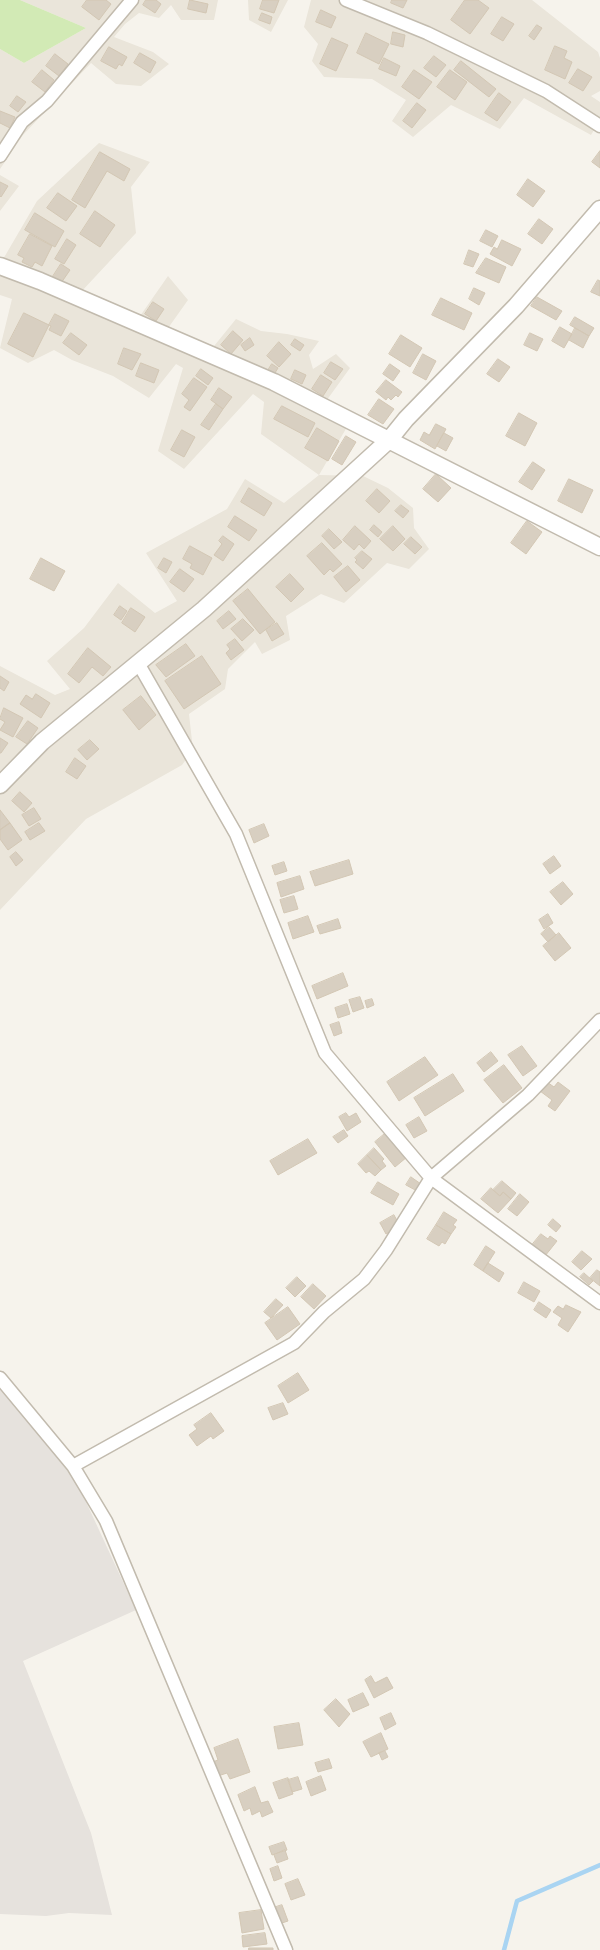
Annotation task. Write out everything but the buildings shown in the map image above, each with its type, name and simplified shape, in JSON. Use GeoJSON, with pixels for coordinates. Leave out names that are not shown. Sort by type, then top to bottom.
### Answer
{"type":"FeatureCollection","features":[{"type":"Feature","properties":{"kind":"street"},"geometry":{"type":"LineString","coordinates":[[0,156],[22,122],[47,101],[132,0]]}},
{"type":"Feature","properties":{"kind":"street"},"geometry":{"type":"LineString","coordinates":[[346,0],[427,33],[546,91],[600,126]]}},
{"type":"Feature","properties":{"kind":"street"},"geometry":{"type":"LineString","coordinates":[[0,785],[42,742],[204,609],[389,440],[406,419],[516,306],[600,208]]}},
{"type":"Feature","properties":{"kind":"street"},"geometry":{"type":"LineString","coordinates":[[0,266],[40,281],[274,382],[600,547]]}},
{"type":"Feature","properties":{"kind":"street"},"geometry":{"type":"LineString","coordinates":[[138,663],[236,834],[325,1053],[431,1178],[600,1304]]}},
{"type":"Feature","properties":{"kind":"street"},"geometry":{"type":"LineString","coordinates":[[73,1466],[294,1343],[324,1312],[364,1279],[386,1250],[431,1178],[528,1095],[600,1020]]}},
{"type":"Feature","properties":{"kind":"street"},"geometry":{"type":"LineString","coordinates":[[0,1378],[73,1466],[106,1521],[286,1950]]}},
{"type":"Feature","properties":{"kind":"shaded area"},"geometry":{"type":"Polygon","coordinates":[[[20,0],[218,0],[214,20],[181,20],[171,5],[159,18],[139,13],[125,24],[114,37],[153,52],[169,64],[141,86],[116,84],[91,63],[23,135],[0,169],[0,49],[24,63],[86,28],[20,0]]]}},
{"type":"Feature","properties":{"kind":"shaded area"},"geometry":{"type":"Polygon","coordinates":[[[248,0],[288,0],[271,32],[249,20],[248,0]]]}},
{"type":"Feature","properties":{"kind":"shaded area"},"geometry":{"type":"Polygon","coordinates":[[[311,0],[532,0],[598,52],[600,58],[600,91],[591,96],[600,102],[600,120],[591,135],[524,98],[500,129],[451,105],[413,137],[392,121],[406,100],[372,79],[324,77],[312,61],[318,44],[304,27],[311,0]]]}},
{"type":"Feature","properties":{"kind":"shaded area"},"geometry":{"type":"Polygon","coordinates":[[[99,143],[150,162],[131,187],[136,233],[81,292],[138,319],[168,276],[188,300],[166,331],[210,351],[236,319],[261,331],[319,341],[309,355],[313,369],[336,354],[350,368],[324,404],[354,415],[319,475],[261,434],[264,402],[253,394],[184,469],[158,451],[183,368],[176,364],[149,398],[113,376],[72,360],[54,350],[28,363],[0,348],[12,299],[0,295],[0,261],[2,261],[37,201],[99,143]]]}},
{"type":"Feature","properties":{"kind":"shaded area"},"geometry":{"type":"Polygon","coordinates":[[[0,175],[19,186],[0,211],[0,175]]]}},
{"type":"Feature","properties":{"kind":"shaded area"},"geometry":{"type":"Polygon","coordinates":[[[319,475],[363,476],[388,488],[413,508],[414,528],[429,549],[409,569],[387,563],[344,603],[321,594],[286,616],[290,640],[262,654],[255,642],[228,669],[225,689],[189,714],[193,750],[182,765],[86,819],[0,910],[0,666],[55,695],[70,689],[47,661],[84,628],[118,583],[155,613],[177,601],[146,553],[227,509],[245,479],[284,503],[319,475]]]}},
{"type":"Feature","properties":{"kind":"shaded area"},"geometry":{"type":"Polygon","coordinates":[[[0,1386],[75,1478],[136,1610],[23,1661],[91,1833],[112,1915],[69,1913],[46,1916],[0,1914],[0,1386]]]}},
{"type":"Feature","properties":{"kind":"green space"},"geometry":{"type":"Polygon","coordinates":[[[0,0],[20,0],[86,28],[24,63],[0,49],[0,0]]]}},
{"type":"Feature","properties":{"kind":"waterway"},"geometry":{"type":"LineString","coordinates":[[504,1950],[517,1901],[600,1865]]}}]}
